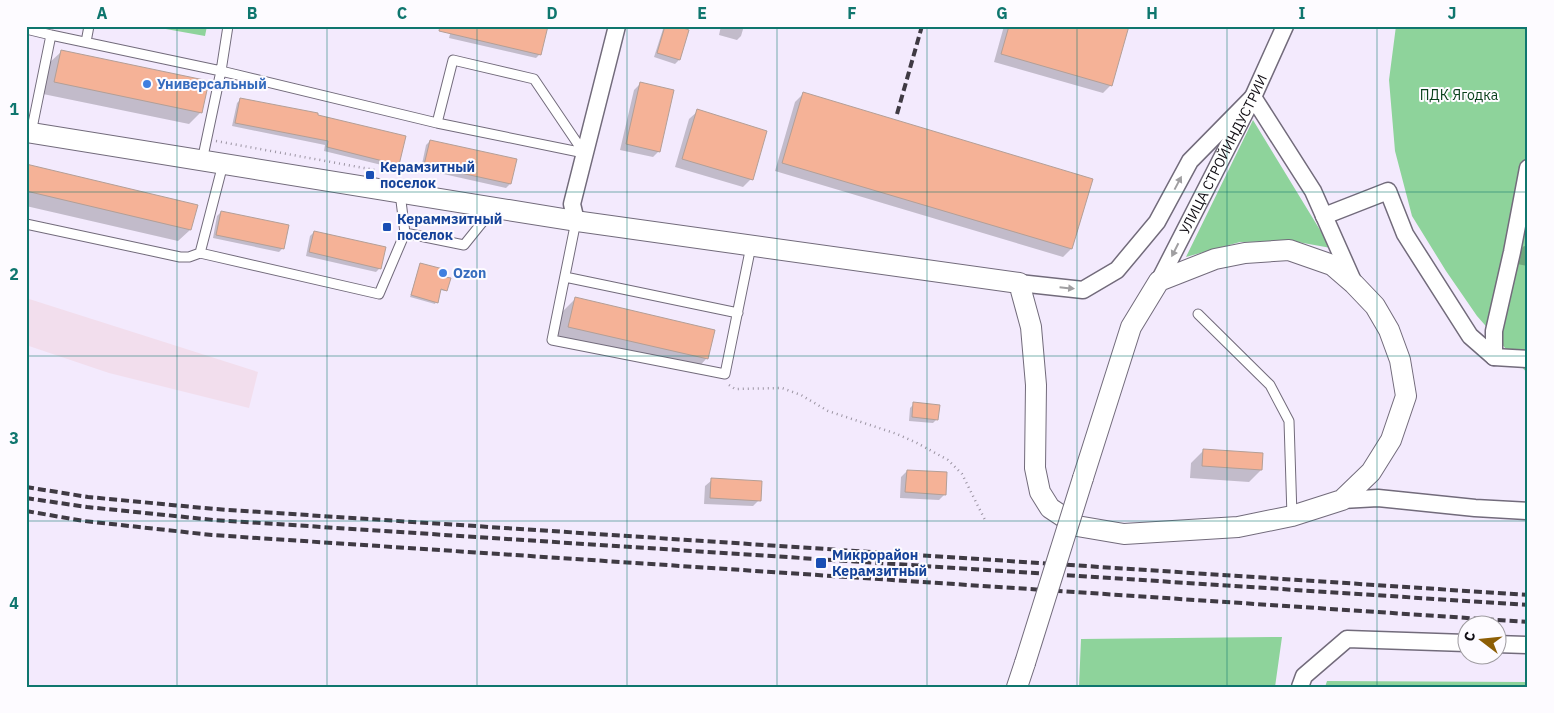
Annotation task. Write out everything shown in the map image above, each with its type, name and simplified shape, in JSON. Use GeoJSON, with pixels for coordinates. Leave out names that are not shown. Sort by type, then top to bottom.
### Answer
{"type":"FeatureCollection","features":[{"type":"Feature","properties":{"kind":"street"},"geometry":{"type":"LineString","coordinates":[[576,221],[572,204],[617,26]]}},
{"type":"Feature","properties":{"kind":"street","name":"УЛИЦА СТРОЙИНДУСТРИИ"},"geometry":{"type":"LineString","coordinates":[[1159,282],[1253,97],[1285,26]]}},
{"type":"Feature","properties":{"kind":"street"},"geometry":{"type":"LineString","coordinates":[[29,133],[576,221],[1019,283],[1083,290],[1117,270],[1157,222],[1190,161],[1253,97],[1312,191],[1354,284]]}},
{"type":"Feature","properties":{"kind":"street"},"geometry":{"type":"LineString","coordinates":[[1494,357],[1494,331],[1528,168]]}},
{"type":"Feature","properties":{"kind":"street"},"geometry":{"type":"LineString","coordinates":[[1324,216],[1388,191],[1405,234],[1470,336],[1494,357],[1528,359]]}},
{"type":"Feature","properties":{"kind":"street"},"geometry":{"type":"LineString","coordinates":[[1017,687],[1131,327],[1159,282],[1215,259],[1245,253],[1289,250],[1332,265],[1375,306],[1389,330],[1400,360],[1406,396],[1391,440],[1371,472],[1342,500]]}},
{"type":"Feature","properties":{"kind":"street"},"geometry":{"type":"LineString","coordinates":[[1019,283],[1032,327],[1036,385],[1034,468],[1040,492],[1050,508],[1077,526],[1124,534],[1238,527],[1292,516],[1342,500],[1378,498],[1474,508],[1528,511]]}},
{"type":"Feature","properties":{"kind":"street"},"geometry":{"type":"LineString","coordinates":[[1300,687],[1304,676],[1347,639],[1456,643]]}},
{"type":"Feature","properties":{"kind":"street"},"geometry":{"type":"LineString","coordinates":[[1506,644],[1528,645]]}},
{"type":"Feature","properties":{"kind":"lane"},"geometry":{"type":"LineString","coordinates":[[86,42],[88,26]]}},
{"type":"Feature","properties":{"kind":"lane"},"geometry":{"type":"LineString","coordinates":[[202,161],[228,26]]}},
{"type":"Feature","properties":{"kind":"lane"},"geometry":{"type":"LineString","coordinates":[[26,29],[221,70],[438,124],[584,153]]}},
{"type":"Feature","properties":{"kind":"lane"},"geometry":{"type":"LineString","coordinates":[[29,133],[52,35]]}},
{"type":"Feature","properties":{"kind":"lane"},"geometry":{"type":"LineString","coordinates":[[438,124],[453,60],[534,79],[584,153]]}},
{"type":"Feature","properties":{"kind":"lane"},"geometry":{"type":"LineString","coordinates":[[200,253],[223,164]]}},
{"type":"Feature","properties":{"kind":"lane"},"geometry":{"type":"LineString","coordinates":[[26,224],[180,257],[189,257],[200,253],[379,294],[405,233],[400,192]]}},
{"type":"Feature","properties":{"kind":"lane"},"geometry":{"type":"LineString","coordinates":[[405,233],[464,245],[494,208]]}},
{"type":"Feature","properties":{"kind":"lane"},"geometry":{"type":"LineString","coordinates":[[576,221],[552,340],[725,374],[751,246]]}},
{"type":"Feature","properties":{"kind":"lane"},"geometry":{"type":"LineString","coordinates":[[565,277],[738,313]]}},
{"type":"Feature","properties":{"kind":"lane"},"geometry":{"type":"LineString","coordinates":[[1198,314],[1270,385],[1289,421],[1292,516]]}},
{"type":"Feature","properties":{"kind":"path"},"geometry":{"type":"LineString","coordinates":[[207,139],[382,171]]}},
{"type":"Feature","properties":{"kind":"path"},"geometry":{"type":"LineString","coordinates":[[725,374],[728,385],[735,389],[782,388],[801,395],[828,411],[897,434],[948,460],[962,474],[986,522]]}},
{"type":"Feature","properties":{"kind":"shaded area"},"geometry":{"type":"Polygon","coordinates":[[[26,298],[258,372],[249,408],[109,373],[26,345],[26,298]]]}},
{"type":"Feature","properties":{"kind":"green space"},"geometry":{"type":"Polygon","coordinates":[[[149,26],[207,26],[205,36],[149,26]]]}},
{"type":"Feature","properties":{"kind":"green space","name":"ПДК Ягодка"},"geometry":{"type":"Polygon","coordinates":[[[1396,26],[1528,26],[1528,374],[1477,316],[1412,216],[1395,151],[1389,80],[1396,26]]]}},
{"type":"Feature","properties":{"kind":"green space"},"geometry":{"type":"Polygon","coordinates":[[[1253,120],[1331,248],[1292,241],[1240,242],[1186,257],[1253,120]]]}},
{"type":"Feature","properties":{"kind":"green space"},"geometry":{"type":"Polygon","coordinates":[[[1282,637],[1275,687],[1079,687],[1081,639],[1282,637]]]}},
{"type":"Feature","properties":{"kind":"green space"},"geometry":{"type":"Polygon","coordinates":[[[1327,681],[1528,682],[1528,687],[1325,687],[1327,681]]]}},
{"type":"Feature","properties":{"kind":"building"},"geometry":{"type":"Polygon","coordinates":[[[440,26],[548,26],[541,55],[439,31],[440,26]]]}},
{"type":"Feature","properties":{"kind":"building"},"geometry":{"type":"Polygon","coordinates":[[[665,26],[678,26],[689,30],[680,60],[657,53],[665,26]]]}},
{"type":"Feature","properties":{"kind":"building"},"geometry":{"type":"Polygon","coordinates":[[[1009,26],[1129,26],[1112,86],[1001,54],[1009,26]]]}},
{"type":"Feature","properties":{"kind":"building"},"geometry":{"type":"Polygon","coordinates":[[[61,50],[209,81],[202,113],[54,82],[61,50]]]}},
{"type":"Feature","properties":{"kind":"building"},"geometry":{"type":"Polygon","coordinates":[[[640,82],[674,90],[660,152],[626,144],[640,82]]]}},
{"type":"Feature","properties":{"kind":"building"},"geometry":{"type":"Polygon","coordinates":[[[803,92],[1093,179],[1072,249],[782,163],[803,92]]]}},
{"type":"Feature","properties":{"kind":"building"},"geometry":{"type":"Polygon","coordinates":[[[240,98],[318,113],[318,115],[406,136],[399,165],[327,147],[328,141],[235,123],[240,98]]]}},
{"type":"Feature","properties":{"kind":"building"},"geometry":{"type":"Polygon","coordinates":[[[697,109],[767,131],[753,180],[682,159],[697,109]]]}},
{"type":"Feature","properties":{"kind":"building"},"geometry":{"type":"Polygon","coordinates":[[[430,140],[517,159],[511,184],[424,165],[430,140]]]}},
{"type":"Feature","properties":{"kind":"building"},"geometry":{"type":"Polygon","coordinates":[[[26,164],[198,205],[191,230],[26,191],[26,164]]]}},
{"type":"Feature","properties":{"kind":"building"},"geometry":{"type":"Polygon","coordinates":[[[221,211],[289,225],[284,249],[216,235],[221,211]]]}},
{"type":"Feature","properties":{"kind":"building"},"geometry":{"type":"Polygon","coordinates":[[[314,231],[386,247],[381,269],[309,252],[314,231]]]}},
{"type":"Feature","properties":{"kind":"building"},"geometry":{"type":"Polygon","coordinates":[[[420,263],[447,270],[445,277],[451,278],[447,291],[441,289],[438,303],[411,295],[420,263]]]}},
{"type":"Feature","properties":{"kind":"building"},"geometry":{"type":"Polygon","coordinates":[[[575,297],[715,330],[708,359],[568,327],[575,297]]]}},
{"type":"Feature","properties":{"kind":"building"},"geometry":{"type":"Polygon","coordinates":[[[913,402],[940,405],[938,420],[912,417],[913,402]]]}},
{"type":"Feature","properties":{"kind":"building"},"geometry":{"type":"Polygon","coordinates":[[[1203,449],[1263,453],[1262,470],[1202,466],[1203,449]]]}},
{"type":"Feature","properties":{"kind":"building"},"geometry":{"type":"Polygon","coordinates":[[[907,470],[947,472],[946,495],[905,492],[907,470]]]}},
{"type":"Feature","properties":{"kind":"building"},"geometry":{"type":"Polygon","coordinates":[[[711,478],[762,481],[761,501],[710,498],[711,478]]]}},
{"type":"Feature","properties":{"kind":"railway"},"geometry":{"type":"LineString","coordinates":[[897,114],[922,26]]}},
{"type":"Feature","properties":{"kind":"railway"},"geometry":{"type":"LineString","coordinates":[[26,487],[88,497],[215,509],[1528,595]]}},
{"type":"Feature","properties":{"kind":"railway"},"geometry":{"type":"LineString","coordinates":[[26,498],[87,507],[214,520],[1528,605]]}},
{"type":"Feature","properties":{"kind":"railway"},"geometry":{"type":"LineString","coordinates":[[26,511],[84,521],[212,535],[1528,622]]}},
{"type":"Feature","properties":{"kind":"place","name":"Универсальный"},"geometry":{"type":"Point","coordinates":[147,84]}},
{"type":"Feature","properties":{"kind":"place","name":"Керамзитный поселок"},"geometry":{"type":"Point","coordinates":[370,175]}},
{"type":"Feature","properties":{"kind":"place","name":"Кераммзитный поселок"},"geometry":{"type":"Point","coordinates":[387,227]}},
{"type":"Feature","properties":{"kind":"place","name":"Ozon"},"geometry":{"type":"Point","coordinates":[443,273]}},
{"type":"Feature","properties":{"kind":"place","name":"Микрорайон Керамзитный"},"geometry":{"type":"Point","coordinates":[821,563]}}]}
